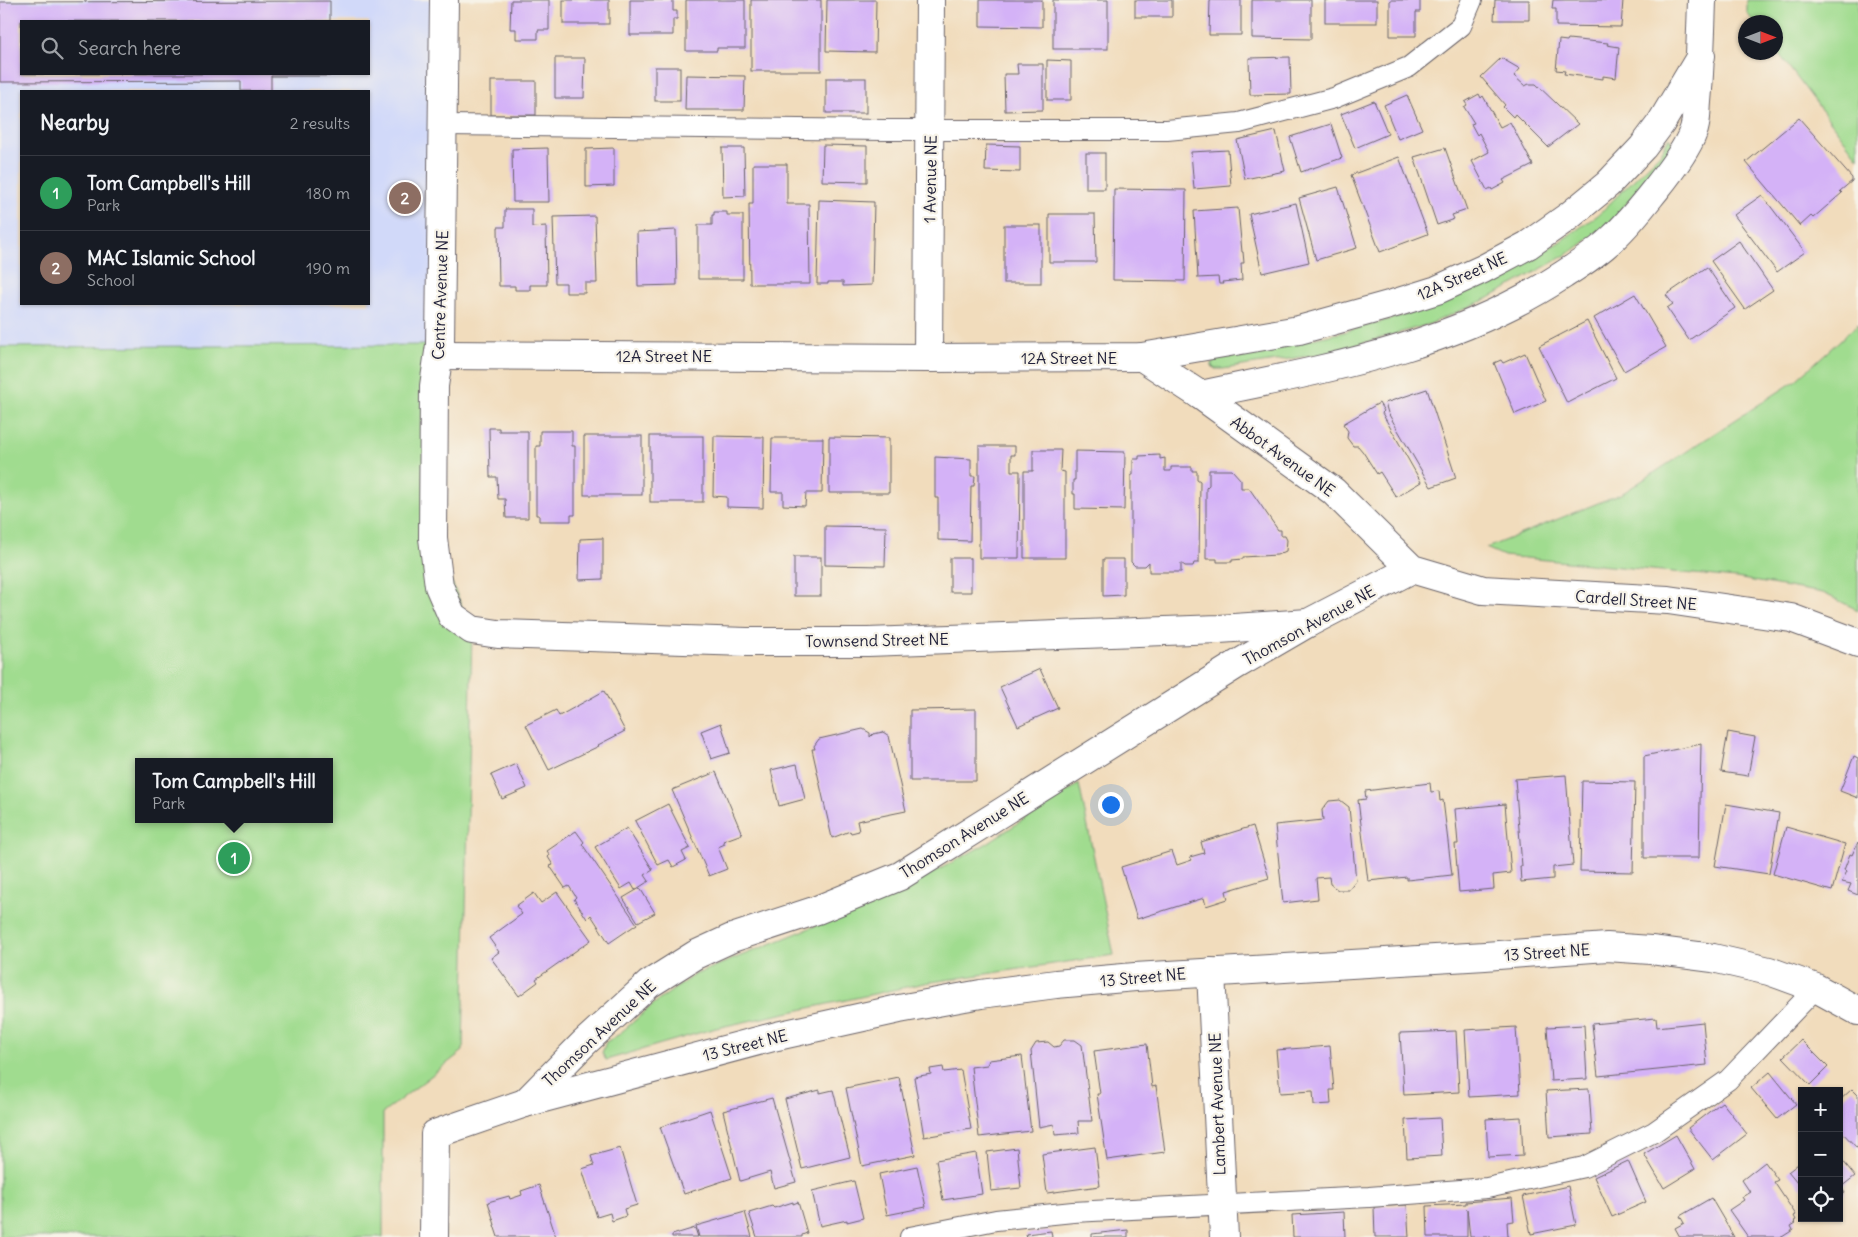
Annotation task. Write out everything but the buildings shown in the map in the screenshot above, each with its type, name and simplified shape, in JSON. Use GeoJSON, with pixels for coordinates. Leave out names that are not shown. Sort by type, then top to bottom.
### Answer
{"type":"FeatureCollection","features":[{"type":"Feature","properties":{"kind":"street","name":"Centre Avenue NE"},"geometry":{"type":"LineString","coordinates":[[444,0],[440,355],[434,386],[433,538],[439,586],[452,616]]}},
{"type":"Feature","properties":{"kind":"street","name":"1 Avenue NE"},"geometry":{"type":"LineString","coordinates":[[928,358],[930,0]]}},
{"type":"Feature","properties":{"kind":"street"},"geometry":{"type":"LineString","coordinates":[[1200,395],[1306,373],[1403,348],[1440,336],[1512,306],[1582,263],[1613,238],[1644,205],[1671,169],[1694,131],[1701,56],[1702,0]]}},
{"type":"Feature","properties":{"kind":"street","name":"12A Street NE"},"geometry":{"type":"LineString","coordinates":[[440,355],[928,358],[1142,357],[1300,330],[1389,306],[1437,290],[1484,269],[1513,253],[1569,216],[1608,184],[1643,147],[1661,122],[1701,56]]}},
{"type":"Feature","properties":{"kind":"street","name":"Abbot Avenue NE"},"geometry":{"type":"LineString","coordinates":[[1142,357],[1200,395],[1333,491],[1412,569]]}},
{"type":"Feature","properties":{"kind":"street","name":"Thomson Avenue NE"},"geometry":{"type":"LineString","coordinates":[[525,1103],[584,1043],[648,984],[695,955],[732,938],[817,910],[900,876],[1219,676],[1308,623],[1412,569]]}},
{"type":"Feature","properties":{"kind":"street","name":"Cardell Street NE"},"geometry":{"type":"LineString","coordinates":[[1412,569],[1484,590],[1668,600],[1791,618],[1858,643]]}},
{"type":"Feature","properties":{"kind":"street","name":"Townsend Street NE"},"geometry":{"type":"LineString","coordinates":[[452,616],[472,630],[498,634],[746,642],[868,642],[1218,629],[1308,623]]}},
{"type":"Feature","properties":{"kind":"street","name":"13 Street NE"},"geometry":{"type":"LineString","coordinates":[[434,1237],[435,1134],[525,1103],[777,1036],[898,1009],[981,994],[1056,984],[1211,972],[1607,947],[1651,950],[1713,958],[1769,971],[1816,988],[1858,1011]]}},
{"type":"Feature","properties":{"kind":"street","name":"Lambert Avenue NE"},"geometry":{"type":"LineString","coordinates":[[1211,972],[1224,1237]]}},
{"type":"Feature","properties":{"kind":"lane"},"geometry":{"type":"LineString","coordinates":[[443,125],[930,130],[1167,130],[1240,122],[1334,98],[1408,67],[1461,26],[1472,0]]}},
{"type":"Feature","properties":{"kind":"lane"},"geometry":{"type":"LineString","coordinates":[[910,1237],[996,1220],[1073,1212],[1370,1197],[1487,1188],[1584,1167],[1654,1132],[1728,1080],[1816,988]]}},
{"type":"Feature","properties":{"kind":"shaded area"},"geometry":{"type":"Polygon","coordinates":[[[0,0],[444,0],[440,345],[0,347],[0,0]]]}},
{"type":"Feature","properties":{"kind":"green space"},"geometry":{"type":"Polygon","coordinates":[[[1747,0],[1858,0],[1858,158],[1783,59],[1783,15],[1749,15],[1747,0]]]}},
{"type":"Feature","properties":{"kind":"green space"},"geometry":{"type":"Polygon","coordinates":[[[1669,137],[1673,145],[1612,222],[1571,252],[1489,298],[1430,324],[1328,353],[1223,369],[1215,369],[1212,366],[1212,362],[1220,359],[1344,332],[1419,311],[1469,291],[1558,243],[1598,215],[1661,153],[1669,137]]]}},
{"type":"Feature","properties":{"kind":"green space"},"geometry":{"type":"Polygon","coordinates":[[[1858,324],[1858,610],[1823,593],[1736,578],[1504,556],[1486,548],[1623,493],[1795,381],[1858,324]]]}},
{"type":"Feature","properties":{"kind":"green space"},"geometry":{"type":"Polygon","coordinates":[[[440,345],[433,538],[472,630],[463,1051],[383,1113],[383,1237],[0,1237],[0,347],[440,345]]]}},
{"type":"Feature","properties":{"kind":"green space"},"geometry":{"type":"Polygon","coordinates":[[[1079,784],[1114,955],[925,983],[716,1028],[606,1060],[602,1053],[606,1042],[618,1035],[655,1003],[694,975],[896,893],[984,845],[1079,784]]]}},
{"type":"Feature","properties":{"kind":"place","name":"MAC Islamic School"},"geometry":{"type":"Point","coordinates":[405,198]}},
{"type":"Feature","properties":{"kind":"place","name":"Tom Campbell's Hill"},"geometry":{"type":"Point","coordinates":[234,858]}}]}
